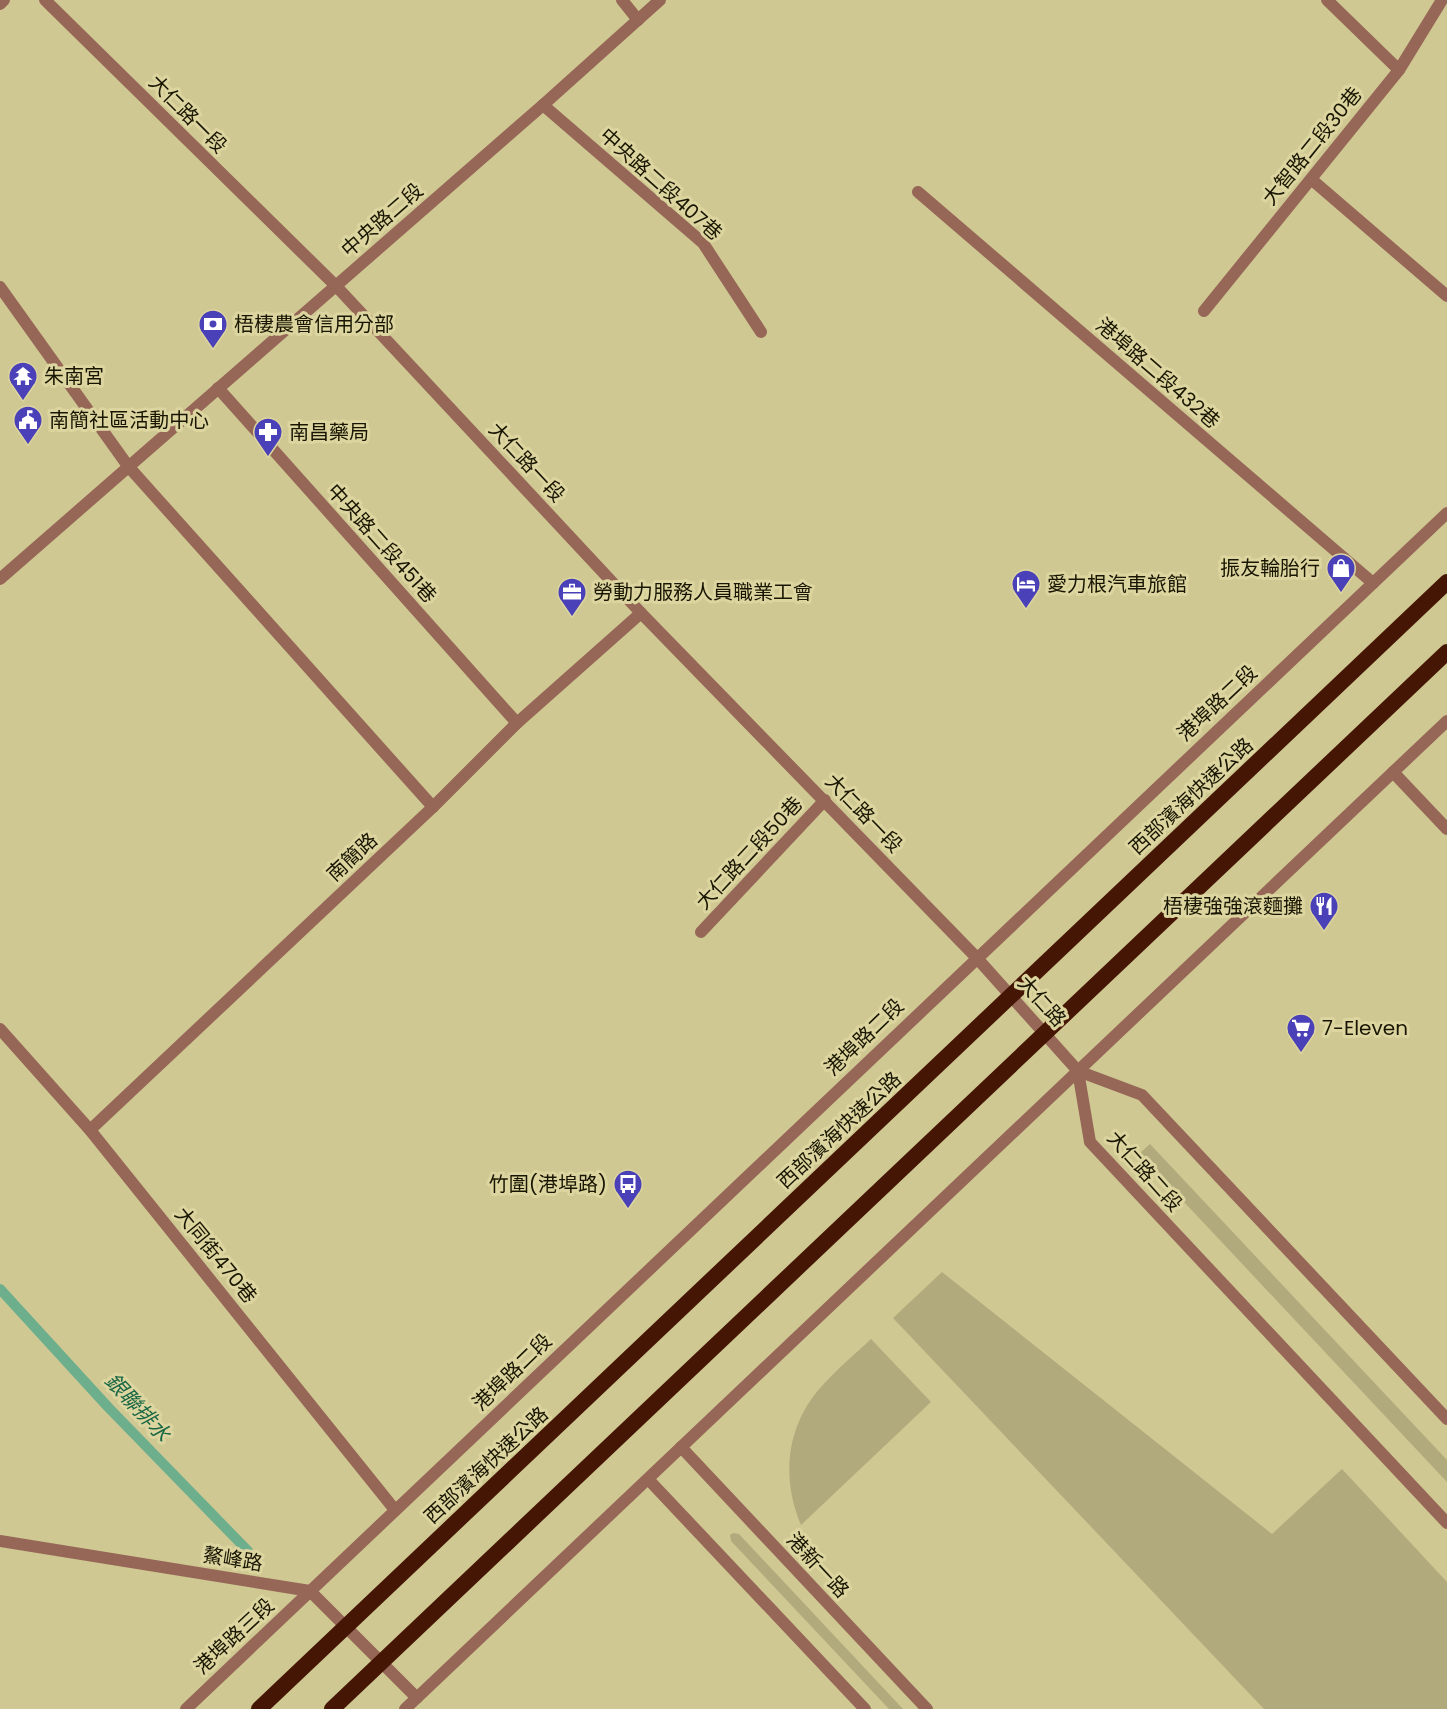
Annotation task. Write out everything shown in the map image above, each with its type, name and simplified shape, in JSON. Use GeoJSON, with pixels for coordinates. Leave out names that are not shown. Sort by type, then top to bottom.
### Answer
{"type":"FeatureCollection","features":[{"type":"Feature","properties":{"kind":"highway","name":"西部濱海快速公路"},"geometry":{"type":"LineString","coordinates":[[259,1709],[1447,582]]}},
{"type":"Feature","properties":{"kind":"highway"},"geometry":{"type":"LineString","coordinates":[[332,1709],[1447,652]]}},
{"type":"Feature","properties":{"kind":"street"},"geometry":{"type":"LineString","coordinates":[[0,4],[4,0]]}},
{"type":"Feature","properties":{"kind":"street","name":"大仁路一段"},"geometry":{"type":"LineString","coordinates":[[45,0],[336,286],[641,613],[976,957]]}},
{"type":"Feature","properties":{"kind":"street"},"geometry":{"type":"LineString","coordinates":[[622,0],[638,20]]}},
{"type":"Feature","properties":{"kind":"street","name":"中央路二段"},"geometry":{"type":"LineString","coordinates":[[0,579],[660,0]]}},
{"type":"Feature","properties":{"kind":"street"},"geometry":{"type":"LineString","coordinates":[[1327,0],[1399,70]]}},
{"type":"Feature","properties":{"kind":"street","name":"大智路二段30巷"},"geometry":{"type":"LineString","coordinates":[[1204,310],[1399,70],[1442,6]]}},
{"type":"Feature","properties":{"kind":"street","name":"中央路二段407巷"},"geometry":{"type":"LineString","coordinates":[[543,105],[703,243],[762,332]]}},
{"type":"Feature","properties":{"kind":"street"},"geometry":{"type":"LineString","coordinates":[[1311,180],[1447,296]]}},
{"type":"Feature","properties":{"kind":"street","name":"港埠路二段432巷"},"geometry":{"type":"LineString","coordinates":[[918,192],[1373,583]]}},
{"type":"Feature","properties":{"kind":"street"},"geometry":{"type":"LineString","coordinates":[[0,287],[128,466],[433,807]]}},
{"type":"Feature","properties":{"kind":"street","name":"中央路二段451巷"},"geometry":{"type":"LineString","coordinates":[[218,388],[517,723]]}},
{"type":"Feature","properties":{"kind":"street","name":"港埠路二段"},"geometry":{"type":"LineString","coordinates":[[310,1591],[976,957],[1447,513]]}},
{"type":"Feature","properties":{"kind":"street","name":"南簡路"},"geometry":{"type":"LineString","coordinates":[[90,1130],[433,807],[517,723],[641,613]]}},
{"type":"Feature","properties":{"kind":"street"},"geometry":{"type":"LineString","coordinates":[[405,1709],[1447,721]]}},
{"type":"Feature","properties":{"kind":"street"},"geometry":{"type":"LineString","coordinates":[[1393,771],[1447,829]]}},
{"type":"Feature","properties":{"kind":"street","name":"大仁路二段50巷"},"geometry":{"type":"LineString","coordinates":[[702,932],[825,800]]}},
{"type":"Feature","properties":{"kind":"street","name":"大仁路"},"geometry":{"type":"LineString","coordinates":[[976,957],[1078,1071]]}},
{"type":"Feature","properties":{"kind":"street","name":"大同街470巷"},"geometry":{"type":"LineString","coordinates":[[0,1029],[90,1130],[395,1510]]}},
{"type":"Feature","properties":{"kind":"street"},"geometry":{"type":"LineString","coordinates":[[1078,1071],[1142,1095],[1447,1419]]}},
{"type":"Feature","properties":{"kind":"street","name":"大仁路二段"},"geometry":{"type":"LineString","coordinates":[[1078,1071],[1090,1142],[1447,1523]]}},
{"type":"Feature","properties":{"kind":"street","name":"港新一路"},"geometry":{"type":"LineString","coordinates":[[681,1447],[927,1709]]}},
{"type":"Feature","properties":{"kind":"street"},"geometry":{"type":"LineString","coordinates":[[648,1479],[865,1709]]}},
{"type":"Feature","properties":{"kind":"street","name":"鰲峰路"},"geometry":{"type":"LineString","coordinates":[[0,1540],[310,1591]]}},
{"type":"Feature","properties":{"kind":"street"},"geometry":{"type":"LineString","coordinates":[[310,1591],[417,1698]]}},
{"type":"Feature","properties":{"kind":"street","name":"港埠路三段"},"geometry":{"type":"LineString","coordinates":[[186,1709],[310,1591]]}},
{"type":"Feature","properties":{"kind":"shaded area"},"geometry":{"type":"Polygon","coordinates":[[[1150,1144],[1447,1460],[1447,1482],[1139,1154],[1150,1144]]]}},
{"type":"Feature","properties":{"kind":"shaded area"},"geometry":{"type":"Polygon","coordinates":[[[942,1272],[1272,1534],[1342,1469],[1447,1582],[1447,1709],[1264,1709],[893,1318],[942,1272]]]}},
{"type":"Feature","properties":{"kind":"shaded area"},"geometry":{"type":"Polygon","coordinates":[[[871,1339],[931,1402],[801,1525],[791,1489],[789,1471],[790,1453],[800,1418],[821,1387],[871,1339]]]}},
{"type":"Feature","properties":{"kind":"shaded area"},"geometry":{"type":"Polygon","coordinates":[[[739,1534],[903,1709],[889,1709],[731,1541],[730,1535],[739,1534]]]}},
{"type":"Feature","properties":{"kind":"waterway","name":"銀聯排水"},"geometry":{"type":"LineString","coordinates":[[0,1289],[108,1407],[248,1551]]}},
{"type":"Feature","properties":{"kind":"place","name":"梧棲農會信用分部"},"geometry":{"type":"Point","coordinates":[213,350]}},
{"type":"Feature","properties":{"kind":"place","name":"朱南宮"},"geometry":{"type":"Point","coordinates":[23,402]}},
{"type":"Feature","properties":{"kind":"place","name":"南簡社區活動中心"},"geometry":{"type":"Point","coordinates":[28,446]}},
{"type":"Feature","properties":{"kind":"place","name":"南昌藥局"},"geometry":{"type":"Point","coordinates":[268,458]}},
{"type":"Feature","properties":{"kind":"place","name":"振友輪胎行"},"geometry":{"type":"Point","coordinates":[1341,594]}},
{"type":"Feature","properties":{"kind":"place","name":"愛力根汽車旅館"},"geometry":{"type":"Point","coordinates":[1026,610]}},
{"type":"Feature","properties":{"kind":"place","name":"勞動力服務人員職業工會"},"geometry":{"type":"Point","coordinates":[572,618]}},
{"type":"Feature","properties":{"kind":"place","name":"梧棲強強滾麵攤"},"geometry":{"type":"Point","coordinates":[1324,932]}},
{"type":"Feature","properties":{"kind":"place","name":"7-Eleven"},"geometry":{"type":"Point","coordinates":[1301,1054]}},
{"type":"Feature","properties":{"kind":"place","name":"竹圍(港埠路)"},"geometry":{"type":"Point","coordinates":[628,1210]}}]}
